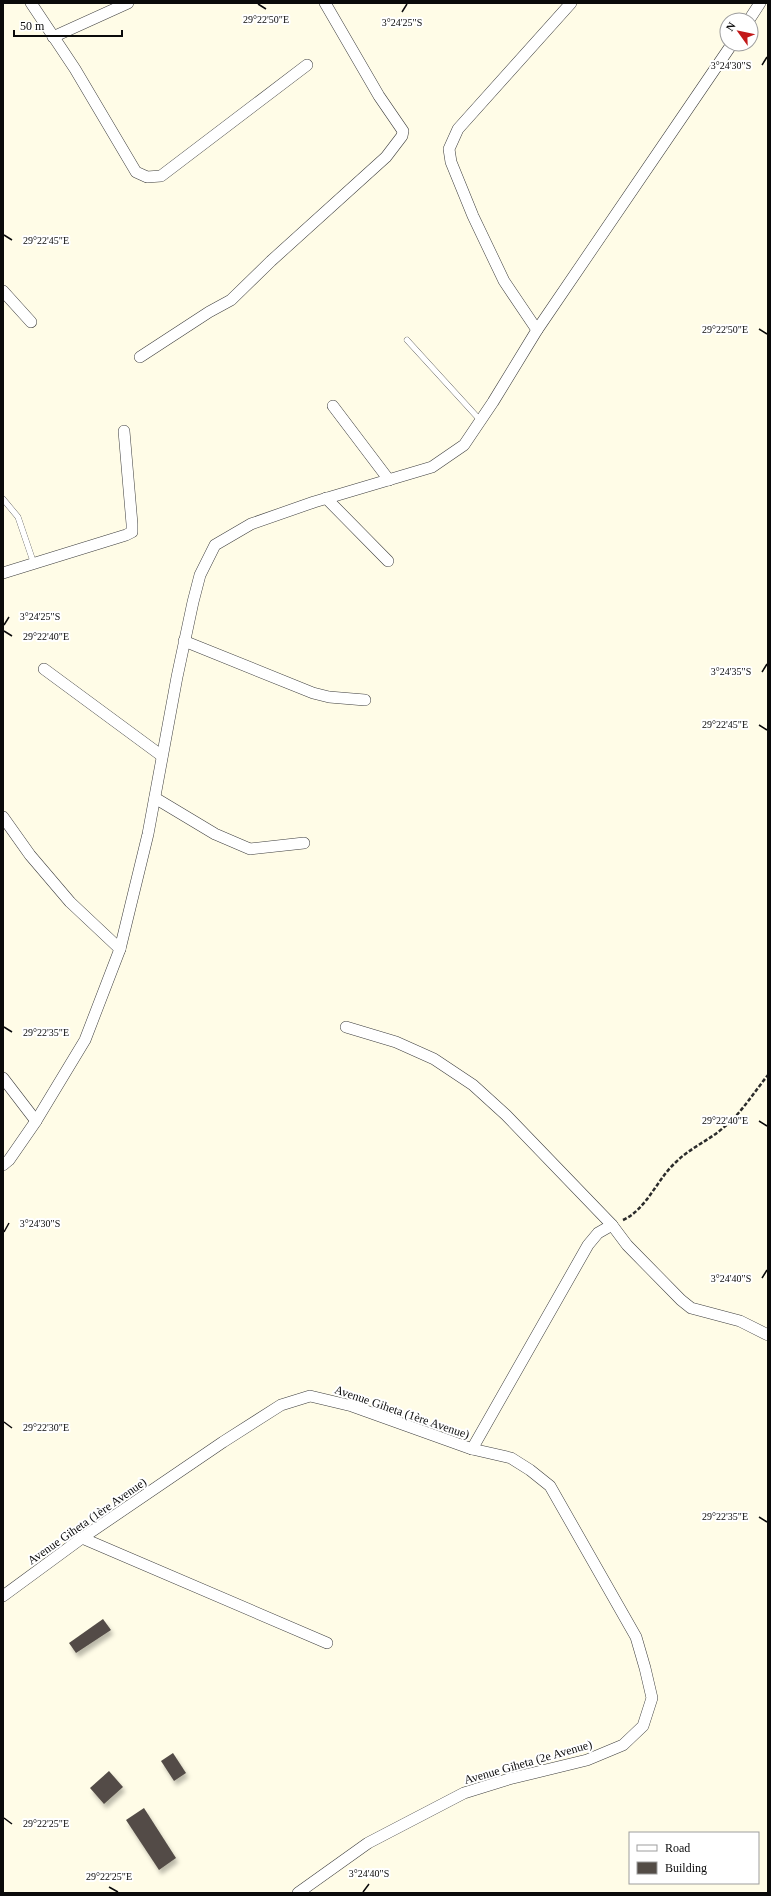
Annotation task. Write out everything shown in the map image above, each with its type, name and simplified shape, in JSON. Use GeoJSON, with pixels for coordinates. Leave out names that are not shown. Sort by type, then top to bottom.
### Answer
{"type":"FeatureCollection","features":[{"type":"Feature","properties":{"kind":"street"},"geometry":{"type":"LineString","coordinates":[[31,3],[75,69],[136,172],[147,177],[161,176],[307,64]]}},
{"type":"Feature","properties":{"kind":"street"},"geometry":{"type":"LineString","coordinates":[[53,37],[128,3]]}},
{"type":"Feature","properties":{"kind":"street"},"geometry":{"type":"LineString","coordinates":[[140,357],[209,312],[231,300],[386,157],[402,136],[403,131],[379,96],[325,3]]}},
{"type":"Feature","properties":{"kind":"street"},"geometry":{"type":"LineString","coordinates":[[536,330],[504,281],[473,216],[451,162],[449,149],[458,128],[571,3]]}},
{"type":"Feature","properties":{"kind":"street"},"geometry":{"type":"LineString","coordinates":[[754,12],[760,3]]}},
{"type":"Feature","properties":{"kind":"street"},"geometry":{"type":"LineString","coordinates":[[3,1165],[9,1160],[36,1121],[85,1040],[120,949],[148,834],[184,641],[200,575],[215,545],[251,524],[326,498],[432,467],[464,445],[536,330],[727,52]]}},
{"type":"Feature","properties":{"kind":"street"},"geometry":{"type":"LineString","coordinates":[[3,291],[31,322]]}},
{"type":"Feature","properties":{"kind":"street"},"geometry":{"type":"LineString","coordinates":[[333,406],[389,480]]}},
{"type":"Feature","properties":{"kind":"street"},"geometry":{"type":"LineString","coordinates":[[3,573],[132,532],[124,431]]}},
{"type":"Feature","properties":{"kind":"street"},"geometry":{"type":"LineString","coordinates":[[326,498],[388,561]]}},
{"type":"Feature","properties":{"kind":"street"},"geometry":{"type":"LineString","coordinates":[[184,641],[313,693],[329,697],[365,700]]}},
{"type":"Feature","properties":{"kind":"street"},"geometry":{"type":"LineString","coordinates":[[44,669],[162,756]]}},
{"type":"Feature","properties":{"kind":"street"},"geometry":{"type":"LineString","coordinates":[[155,798],[215,834],[250,849],[304,843]]}},
{"type":"Feature","properties":{"kind":"street"},"geometry":{"type":"LineString","coordinates":[[3,817],[30,855],[70,902],[120,949]]}},
{"type":"Feature","properties":{"kind":"street"},"geometry":{"type":"LineString","coordinates":[[346,1027],[396,1042],[434,1059],[474,1085],[506,1115],[612,1225],[627,1245],[681,1300],[691,1308],[740,1321],[768,1335]]}},
{"type":"Feature","properties":{"kind":"street"},"geometry":{"type":"LineString","coordinates":[[3,1078],[36,1121]]}},
{"type":"Feature","properties":{"kind":"street"},"geometry":{"type":"LineString","coordinates":[[472,1449],[588,1245],[598,1233],[612,1225]]}},
{"type":"Feature","properties":{"kind":"street","name":"Avenue Giheta (1ère Avenue)"},"geometry":{"type":"LineString","coordinates":[[3,1596],[82,1538],[223,1442],[282,1404],[310,1396],[352,1406],[472,1449],[511,1458],[530,1470],[550,1486],[636,1637],[645,1668],[652,1698],[643,1726],[623,1745]]}},
{"type":"Feature","properties":{"kind":"street"},"geometry":{"type":"LineString","coordinates":[[82,1538],[327,1643]]}},
{"type":"Feature","properties":{"kind":"street","name":"Avenue Giheta (2e Avenue)"},"geometry":{"type":"LineString","coordinates":[[298,1893],[368,1843],[464,1794],[509,1779],[588,1760],[623,1745]]}},
{"type":"Feature","properties":{"kind":"lane"},"geometry":{"type":"LineString","coordinates":[[407,340],[480,420]]}},
{"type":"Feature","properties":{"kind":"lane"},"geometry":{"type":"LineString","coordinates":[[3,499],[18,517],[34,564]]}},
{"type":"Feature","properties":{"kind":"path"},"geometry":{"type":"LineString","coordinates":[[612,1225],[630,1217],[675,1162],[696,1144],[723,1129],[768,1075]]}},
{"type":"Feature","properties":{"kind":"building"},"geometry":{"type":"Polygon","coordinates":[[[103,1619],[111,1630],[76,1653],[69,1643],[103,1619]]]}},
{"type":"Feature","properties":{"kind":"building"},"geometry":{"type":"Polygon","coordinates":[[[173,1753],[186,1773],[174,1781],[161,1761],[173,1753]]]}},
{"type":"Feature","properties":{"kind":"building"},"geometry":{"type":"Polygon","coordinates":[[[109,1771],[123,1787],[104,1804],[90,1788],[109,1771]]]}},
{"type":"Feature","properties":{"kind":"building"},"geometry":{"type":"Polygon","coordinates":[[[144,1808],[176,1858],[159,1870],[126,1820],[144,1808]]]}}]}
